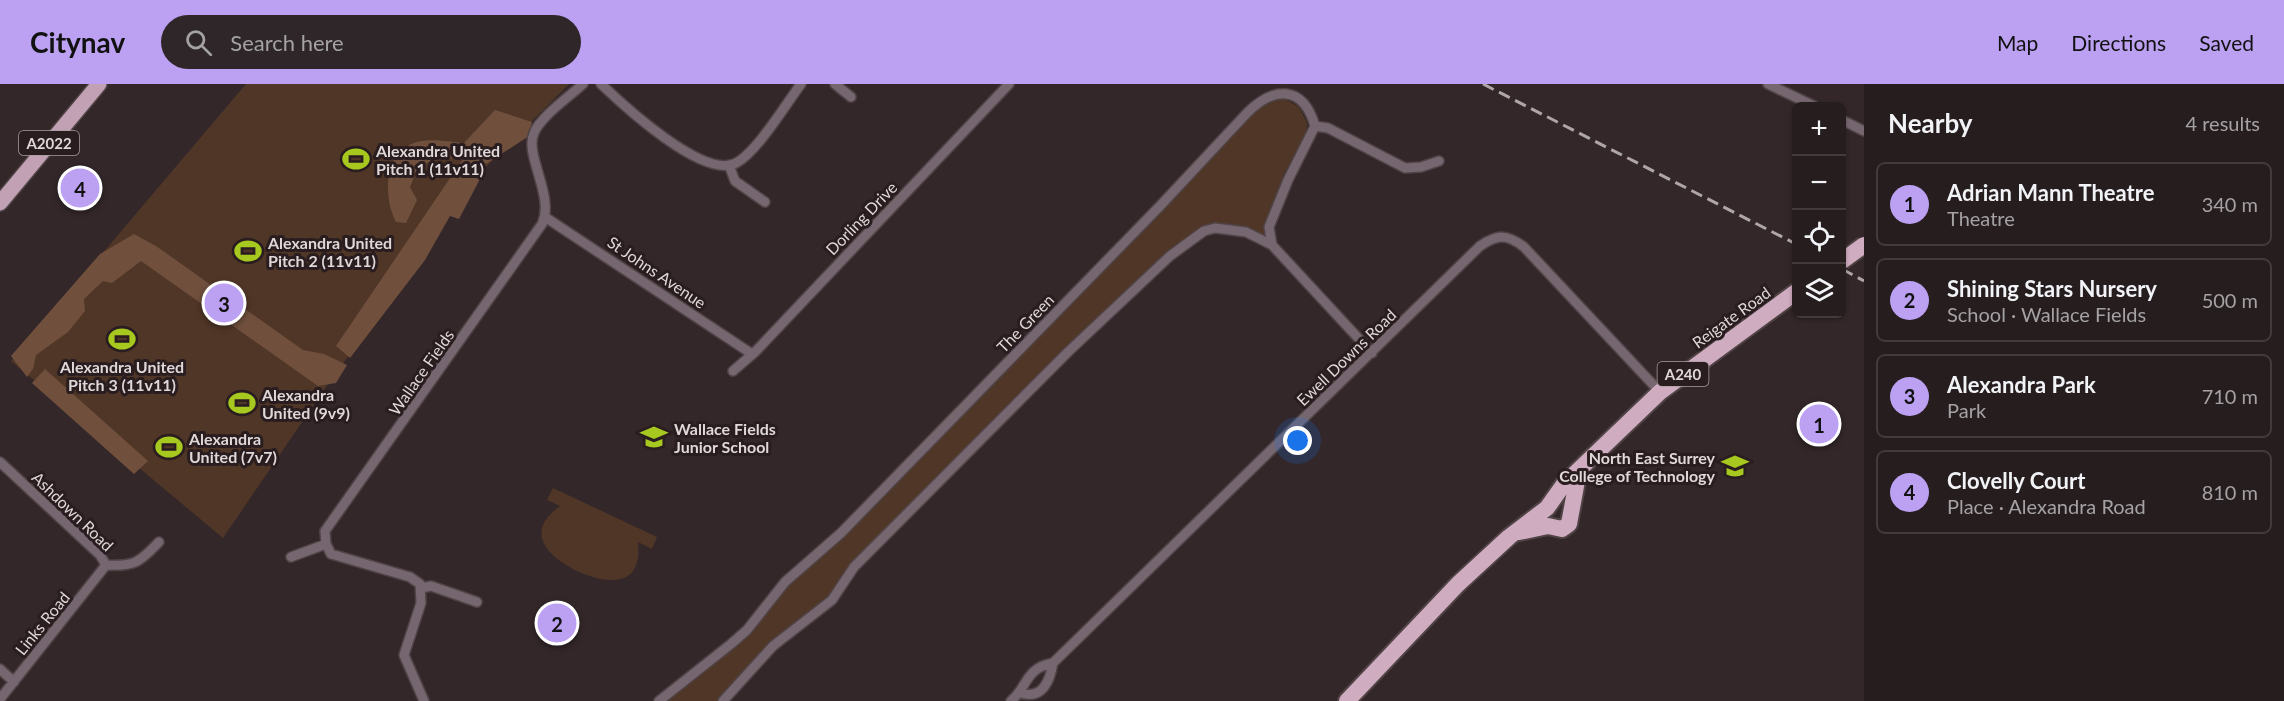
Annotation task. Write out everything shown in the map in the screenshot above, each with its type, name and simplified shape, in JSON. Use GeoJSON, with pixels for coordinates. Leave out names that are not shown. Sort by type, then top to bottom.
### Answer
{"type":"FeatureCollection","features":[{"type":"Feature","properties":{"kind":"highway"},"geometry":{"type":"LineString","coordinates":[[1846,258],[1864,245]]}},
{"type":"Feature","properties":{"kind":"highway","name":"Reigate Road"},"geometry":{"type":"LineString","coordinates":[[1347,701],[1458,584],[1515,533],[1549,507],[1564,484],[1579,468],[1660,393],[1792,296]]}},
{"type":"Feature","properties":{"kind":"highway","name":"Reigate Road"},"geometry":{"type":"LineString","coordinates":[[1515,533],[1548,526],[1557,530],[1566,527],[1571,520],[1570,510],[1579,468]]}},
{"type":"Feature","properties":{"kind":"highway"},"geometry":{"type":"LineString","coordinates":[[1548,526],[1545,517],[1549,507],[1564,504],[1570,510]]}},
{"type":"Feature","properties":{"kind":"main road","name":"A2022"},"geometry":{"type":"LineString","coordinates":[[0,203],[99,84]]}},
{"type":"Feature","properties":{"kind":"street"},"geometry":{"type":"LineString","coordinates":[[545,217],[546,207],[533,148],[533,134],[541,123],[583,84]]}},
{"type":"Feature","properties":{"kind":"street"},"geometry":{"type":"LineString","coordinates":[[601,84],[640,119],[696,158],[706,163],[729,165],[746,155],[800,86]]}},
{"type":"Feature","properties":{"kind":"street"},"geometry":{"type":"LineString","coordinates":[[835,84],[851,96]]}},
{"type":"Feature","properties":{"kind":"street","name":"Dorling Drive"},"geometry":{"type":"LineString","coordinates":[[733,371],[752,354],[1009,84]]}},
{"type":"Feature","properties":{"kind":"street"},"geometry":{"type":"LineString","coordinates":[[1768,84],[1806,102]]}},
{"type":"Feature","properties":{"kind":"street","name":"The Green"},"geometry":{"type":"LineString","coordinates":[[659,701],[747,630],[785,582],[842,533],[1259,101],[1281,93],[1293,95],[1310,111],[1316,126]]}},
{"type":"Feature","properties":{"kind":"street"},"geometry":{"type":"LineString","coordinates":[[1846,122],[1864,131]]}},
{"type":"Feature","properties":{"kind":"street"},"geometry":{"type":"LineString","coordinates":[[1272,245],[1269,227],[1288,180],[1316,126],[1328,128],[1405,168],[1421,167],[1438,161]]}},
{"type":"Feature","properties":{"kind":"street"},"geometry":{"type":"LineString","coordinates":[[729,165],[735,181],[765,202]]}},
{"type":"Feature","properties":{"kind":"street","name":"St Johns Avenue"},"geometry":{"type":"LineString","coordinates":[[545,217],[752,354]]}},
{"type":"Feature","properties":{"kind":"street","name":"Wallace Fields"},"geometry":{"type":"LineString","coordinates":[[326,543],[325,531],[330,521],[414,409],[545,217]]}},
{"type":"Feature","properties":{"kind":"street"},"geometry":{"type":"LineString","coordinates":[[723,701],[773,646],[832,600],[854,567],[1068,352],[1191,238],[1204,231],[1227,229],[1246,232],[1272,245],[1372,353]]}},
{"type":"Feature","properties":{"kind":"street","name":"Ewell Downs Road"},"geometry":{"type":"LineString","coordinates":[[1011,701],[1021,693],[1023,681],[1031,674],[1053,663],[1480,246],[1502,235],[1513,238],[1524,248],[1660,393]]}},
{"type":"Feature","properties":{"kind":"street","name":"Ashdown Road"},"geometry":{"type":"LineString","coordinates":[[0,462],[100,555],[106,565],[134,564],[142,560],[159,542]]}},
{"type":"Feature","properties":{"kind":"street"},"geometry":{"type":"LineString","coordinates":[[291,556],[326,543],[331,554],[339,558],[410,577],[422,588]]}},
{"type":"Feature","properties":{"kind":"street","name":"Links Road"},"geometry":{"type":"LineString","coordinates":[[0,699],[106,565]]}},
{"type":"Feature","properties":{"kind":"street"},"geometry":{"type":"LineString","coordinates":[[422,588],[431,586],[477,602]]}},
{"type":"Feature","properties":{"kind":"street"},"geometry":{"type":"LineString","coordinates":[[422,588],[421,603],[404,656],[424,701]]}},
{"type":"Feature","properties":{"kind":"street","name":"Ewell Downs Road"},"geometry":{"type":"LineString","coordinates":[[1021,693],[1029,695],[1041,691],[1048,682],[1053,663]]}},
{"type":"Feature","properties":{"kind":"street"},"geometry":{"type":"LineString","coordinates":[[0,669],[14,682]]}},
{"type":"Feature","properties":{"kind":"shaded area"},"geometry":{"type":"Polygon","coordinates":[[[246,84],[569,84],[484,169],[326,387],[223,538],[11,361],[246,84]]]}},
{"type":"Feature","properties":{"kind":"shaded area"},"geometry":{"type":"Polygon","coordinates":[[[1281,97],[1299,107],[1307,123],[1306,132],[1283,176],[1264,235],[1199,230],[1171,249],[1059,357],[828,596],[771,642],[718,701],[665,701],[726,653],[787,585],[1253,113],[1271,99],[1281,97]]]}},
{"type":"Feature","properties":{"kind":"shaded area"},"geometry":{"type":"Polygon","coordinates":[[[495,110],[532,122],[529,136],[486,164],[481,161],[475,165],[481,177],[459,219],[450,216],[425,260],[350,358],[336,346],[463,159],[438,158],[418,167],[410,187],[417,200],[406,223],[396,222],[389,200],[389,176],[392,165],[406,147],[417,142],[434,140],[464,143],[495,110]]]}},
{"type":"Feature","properties":{"kind":"shaded area"},"geometry":{"type":"Polygon","coordinates":[[[134,234],[156,246],[303,350],[324,354],[347,365],[336,383],[318,386],[141,261],[112,283],[103,281],[84,299],[85,311],[68,332],[36,355],[33,369],[27,377],[11,356],[100,254],[134,234]]]}},
{"type":"Feature","properties":{"kind":"shaded area"},"geometry":{"type":"Polygon","coordinates":[[[45,369],[148,461],[134,474],[32,383],[45,369]]]}},
{"type":"Feature","properties":{"kind":"shaded area"},"geometry":{"type":"Polygon","coordinates":[[[553,488],[657,537],[652,549],[638,542],[635,568],[621,579],[600,579],[566,565],[549,551],[541,534],[543,525],[549,516],[560,506],[547,500],[553,488]]]}},
{"type":"Feature","properties":{"kind":"railway"},"geometry":{"type":"LineString","coordinates":[[1483,84],[1792,242]]}},
{"type":"Feature","properties":{"kind":"railway"},"geometry":{"type":"LineString","coordinates":[[1846,271],[1864,281]]}},
{"type":"Feature","properties":{"kind":"place","name":"Alexandra United Pitch 1 (11v11)"},"geometry":{"type":"Point","coordinates":[356,159]}},
{"type":"Feature","properties":{"kind":"place","name":"Clovelly Court"},"geometry":{"type":"Point","coordinates":[80,188]}},
{"type":"Feature","properties":{"kind":"place","name":"Alexandra United Pitch 2 (11v11)"},"geometry":{"type":"Point","coordinates":[248,251]}},
{"type":"Feature","properties":{"kind":"place","name":"Alexandra Park"},"geometry":{"type":"Point","coordinates":[224,303]}},
{"type":"Feature","properties":{"kind":"place","name":"Alexandra United Pitch 3 (11v11)"},"geometry":{"type":"Point","coordinates":[122,339]}},
{"type":"Feature","properties":{"kind":"place","name":"Alexandra United (9v9)"},"geometry":{"type":"Point","coordinates":[242,403]}},
{"type":"Feature","properties":{"kind":"place","name":"Adrian Mann Theatre"},"geometry":{"type":"Point","coordinates":[1819,424]}},
{"type":"Feature","properties":{"kind":"place","name":"Wallace Fields Junior School"},"geometry":{"type":"Point","coordinates":[654,437]}},
{"type":"Feature","properties":{"kind":"place","name":"Alexandra United (7v7)"},"geometry":{"type":"Point","coordinates":[169,447]}},
{"type":"Feature","properties":{"kind":"place","name":"North East Surrey College of Technology"},"geometry":{"type":"Point","coordinates":[1735,466]}},
{"type":"Feature","properties":{"kind":"place","name":"Shining Stars Nursery"},"geometry":{"type":"Point","coordinates":[557,623]}}]}
